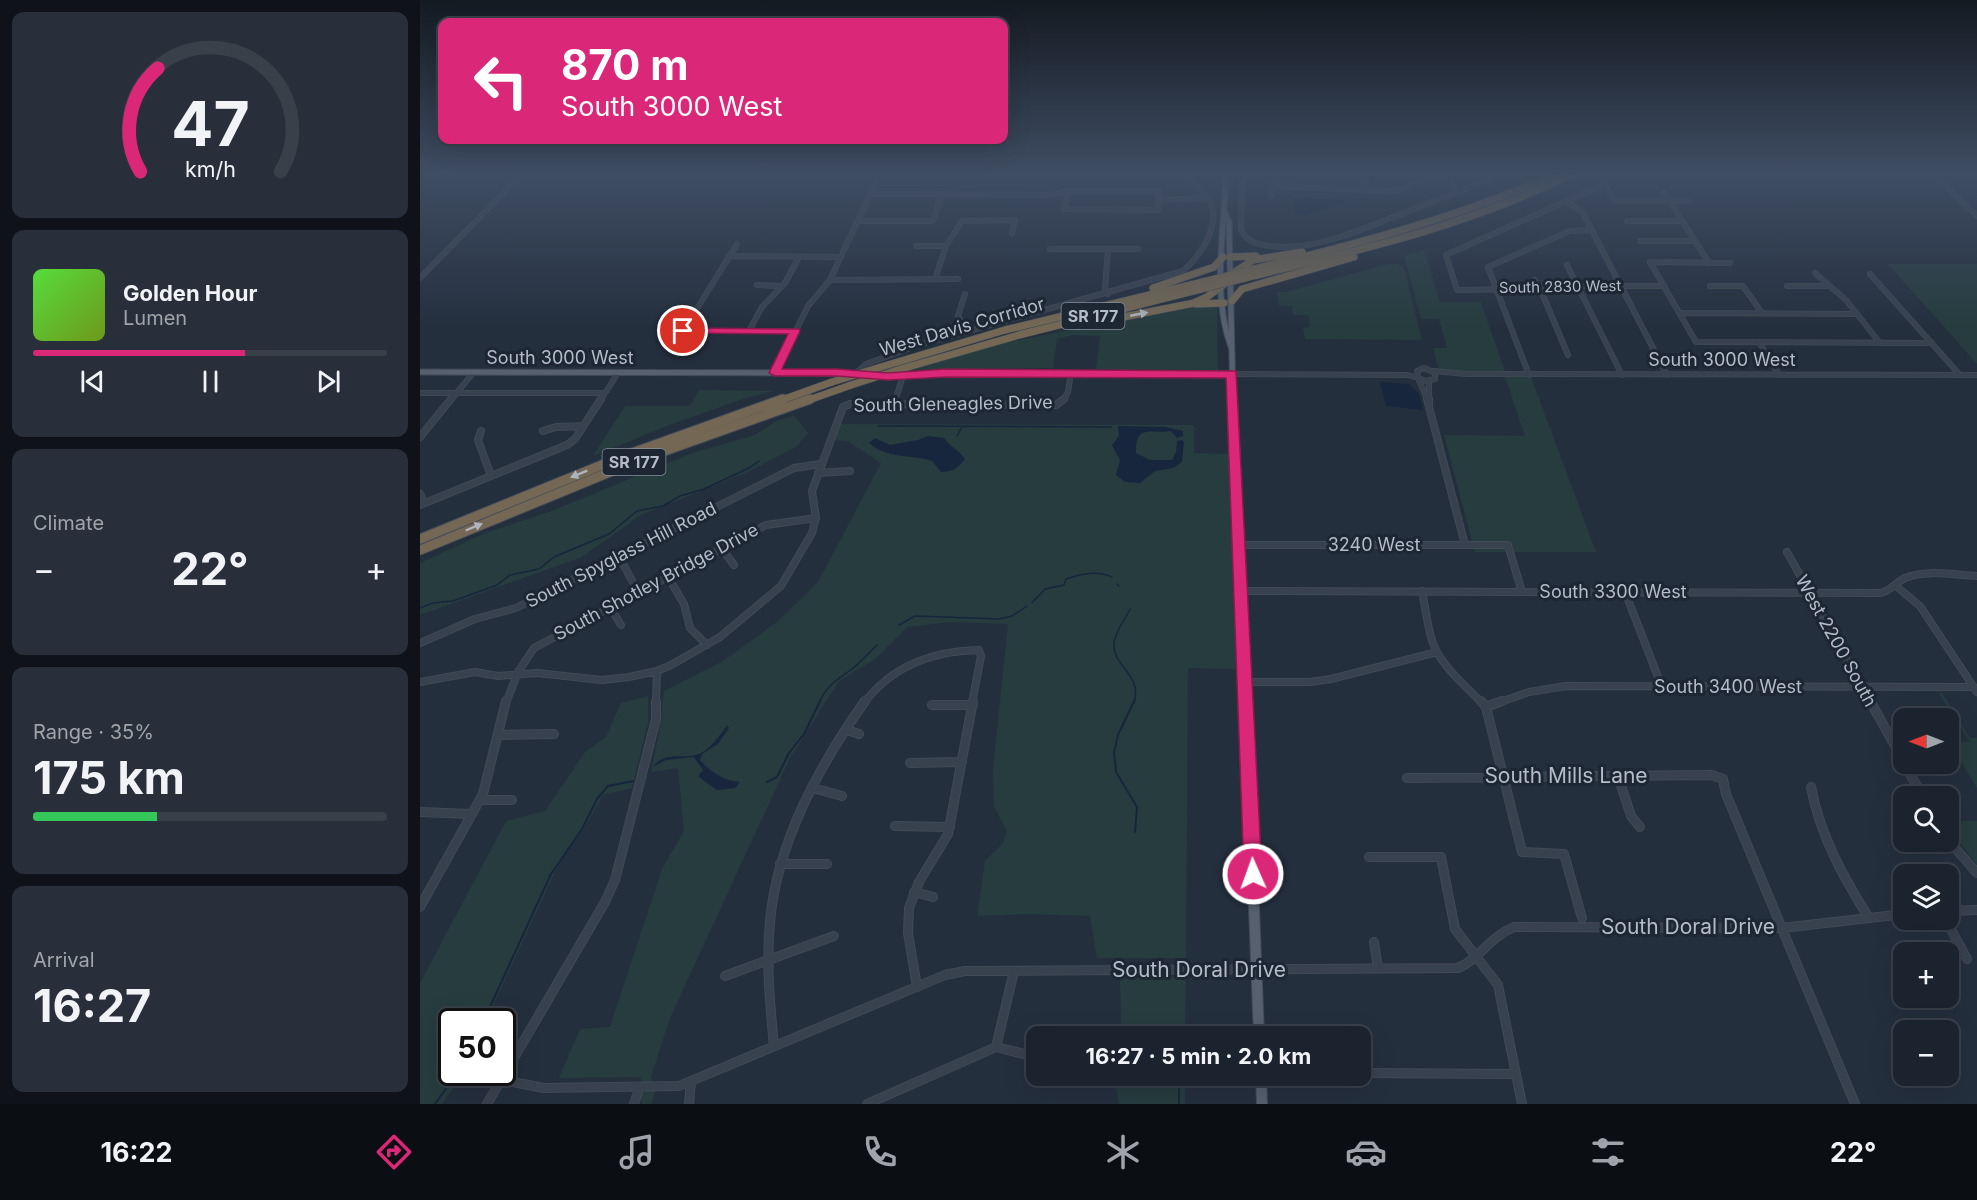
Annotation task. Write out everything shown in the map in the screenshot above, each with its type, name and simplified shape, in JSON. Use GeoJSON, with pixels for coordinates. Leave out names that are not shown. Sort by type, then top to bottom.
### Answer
{"type":"FeatureCollection","features":[{"type":"Feature","properties":{"kind":"highway"},"geometry":{"type":"LineString","coordinates":[[1182,306],[1203,299],[1253,260],[1434,225]]}},
{"type":"Feature","properties":{"kind":"highway","name":"West Davis Corridor"},"geometry":{"type":"LineString","coordinates":[[420,539],[614,460],[832,382],[881,367],[1436,225]]}},
{"type":"Feature","properties":{"kind":"highway"},"geometry":{"type":"LineString","coordinates":[[978,342],[1182,306],[1228,302],[1238,291],[1257,284],[1349,259],[1440,225]]}},
{"type":"Feature","properties":{"kind":"highway"},"geometry":{"type":"LineString","coordinates":[[978,342],[1195,274],[1214,267],[1227,257],[1288,254]]}},
{"type":"Feature","properties":{"kind":"highway"},"geometry":{"type":"LineString","coordinates":[[1195,274],[1210,272],[1245,286],[1257,284]]}},
{"type":"Feature","properties":{"kind":"highway","name":"West Davis Corridor"},"geometry":{"type":"LineString","coordinates":[[420,550],[647,456],[851,385],[902,373],[978,342]]}},
{"type":"Feature","properties":{"kind":"main road"},"geometry":{"type":"LineString","coordinates":[[1223,225],[1227,257],[1226,337],[1231,347],[1240,545],[1259,1026]]}},
{"type":"Feature","properties":{"kind":"main road","name":"South 3000 West"},"geometry":{"type":"LineString","coordinates":[[420,372],[1232,374]]}},
{"type":"Feature","properties":{"kind":"main road"},"geometry":{"type":"LineString","coordinates":[[1261,1086],[1262,1104]]}},
{"type":"Feature","properties":{"kind":"street"},"geometry":{"type":"LineString","coordinates":[[420,278],[472,225]]}},
{"type":"Feature","properties":{"kind":"street"},"geometry":{"type":"LineString","coordinates":[[775,373],[808,306],[830,280],[856,225]]}},
{"type":"Feature","properties":{"kind":"street"},"geometry":{"type":"LineString","coordinates":[[934,279],[945,246],[960,225]]}},
{"type":"Feature","properties":{"kind":"street"},"geometry":{"type":"LineString","coordinates":[[1012,233],[1014,225]]}},
{"type":"Feature","properties":{"kind":"street"},"geometry":{"type":"LineString","coordinates":[[855,374],[868,363],[966,332],[1171,276],[1190,266],[1208,237],[1210,225]]}},
{"type":"Feature","properties":{"kind":"street"},"geometry":{"type":"LineString","coordinates":[[1240,225],[1243,236],[1251,242],[1262,245],[1306,245],[1375,225]]}},
{"type":"Feature","properties":{"kind":"street","name":"South 2830 West"},"geometry":{"type":"LineString","coordinates":[[1516,225],[1446,255],[1457,290],[1539,286],[1664,286]]}},
{"type":"Feature","properties":{"kind":"street"},"geometry":{"type":"LineString","coordinates":[[1589,225],[1667,375]]}},
{"type":"Feature","properties":{"kind":"street"},"geometry":{"type":"LineString","coordinates":[[1684,225],[1709,262]]}},
{"type":"Feature","properties":{"kind":"street"},"geometry":{"type":"LineString","coordinates":[[1529,375],[1488,267],[1570,231],[1592,230]]}},
{"type":"Feature","properties":{"kind":"street"},"geometry":{"type":"LineString","coordinates":[[1640,241],[1695,241]]}},
{"type":"Feature","properties":{"kind":"street"},"geometry":{"type":"LineString","coordinates":[[683,331],[737,244]]}},
{"type":"Feature","properties":{"kind":"street"},"geometry":{"type":"LineString","coordinates":[[916,246],[945,246]]}},
{"type":"Feature","properties":{"kind":"street"},"geometry":{"type":"LineString","coordinates":[[1050,249],[1138,249]]}},
{"type":"Feature","properties":{"kind":"street"},"geometry":{"type":"LineString","coordinates":[[1108,249],[1105,284],[1108,294]]}},
{"type":"Feature","properties":{"kind":"street"},"geometry":{"type":"LineString","coordinates":[[729,256],[840,257]]}},
{"type":"Feature","properties":{"kind":"street"},"geometry":{"type":"LineString","coordinates":[[749,331],[762,307],[782,286],[798,257]]}},
{"type":"Feature","properties":{"kind":"street"},"geometry":{"type":"LineString","coordinates":[[1730,263],[1650,262],[1696,342],[1932,343]]}},
{"type":"Feature","properties":{"kind":"street"},"geometry":{"type":"LineString","coordinates":[[1567,265],[1622,375]]}},
{"type":"Feature","properties":{"kind":"street"},"geometry":{"type":"LineString","coordinates":[[1815,273],[1846,300],[1880,343]]}},
{"type":"Feature","properties":{"kind":"street"},"geometry":{"type":"LineString","coordinates":[[1870,274],[1960,375]]}},
{"type":"Feature","properties":{"kind":"street"},"geometry":{"type":"LineString","coordinates":[[830,280],[958,279]]}},
{"type":"Feature","properties":{"kind":"street"},"geometry":{"type":"LineString","coordinates":[[1534,280],[1539,286],[1568,355]]}},
{"type":"Feature","properties":{"kind":"street"},"geometry":{"type":"LineString","coordinates":[[757,285],[782,286]]}},
{"type":"Feature","properties":{"kind":"street"},"geometry":{"type":"LineString","coordinates":[[1710,286],[1743,286],[1762,313]]}},
{"type":"Feature","properties":{"kind":"street"},"geometry":{"type":"LineString","coordinates":[[1787,286],[1828,286]]}},
{"type":"Feature","properties":{"kind":"street"},"geometry":{"type":"LineString","coordinates":[[965,294],[958,316],[966,332]]}},
{"type":"Feature","properties":{"kind":"street"},"geometry":{"type":"LineString","coordinates":[[1680,313],[1857,314]]}},
{"type":"Feature","properties":{"kind":"street"},"geometry":{"type":"LineString","coordinates":[[661,331],[795,331]]}},
{"type":"Feature","properties":{"kind":"street"},"geometry":{"type":"LineString","coordinates":[[1759,342],[1779,375]]}},
{"type":"Feature","properties":{"kind":"street","name":"South 3000 West"},"geometry":{"type":"LineString","coordinates":[[1384,375],[1424,368],[1440,374],[1977,375]]}},
{"type":"Feature","properties":{"kind":"street"},"geometry":{"type":"LineString","coordinates":[[1418,369],[1416,374],[1429,404],[1465,545]]}},
{"type":"Feature","properties":{"kind":"street"},"geometry":{"type":"LineString","coordinates":[[1429,404],[1432,380],[1436,375],[1433,371]]}},
{"type":"Feature","properties":{"kind":"street"},"geometry":{"type":"LineString","coordinates":[[420,436],[422,430],[473,372]]}},
{"type":"Feature","properties":{"kind":"street"},"geometry":{"type":"LineString","coordinates":[[420,494],[422,504],[567,445],[583,426],[618,373]]}},
{"type":"Feature","properties":{"kind":"street"},"geometry":{"type":"LineString","coordinates":[[894,403],[902,373]]}},
{"type":"Feature","properties":{"kind":"street","name":"South Gleneagles Drive"},"geometry":{"type":"LineString","coordinates":[[820,464],[844,406],[894,403],[1056,405],[1063,403],[1067,398],[1071,373]]}},
{"type":"Feature","properties":{"kind":"street","name":"South 3000 West"},"geometry":{"type":"LineString","coordinates":[[1232,374],[1384,375],[1432,380],[1467,374]]}},
{"type":"Feature","properties":{"kind":"street"},"geometry":{"type":"LineString","coordinates":[[1392,376],[1410,379],[1423,388]]}},
{"type":"Feature","properties":{"kind":"street"},"geometry":{"type":"LineString","coordinates":[[420,393],[605,393]]}},
{"type":"Feature","properties":{"kind":"street"},"geometry":{"type":"LineString","coordinates":[[543,431],[556,427],[583,426]]}},
{"type":"Feature","properties":{"kind":"street"},"geometry":{"type":"LineString","coordinates":[[481,432],[478,440],[491,476]]}},
{"type":"Feature","properties":{"kind":"street"},"geometry":{"type":"LineString","coordinates":[[420,682],[475,672],[498,676],[537,674],[602,680],[657,671],[688,657],[720,637],[781,586],[812,533],[816,518],[812,491],[820,464]]}},
{"type":"Feature","properties":{"kind":"street","name":"South Spyglass Hill Road"},"geometry":{"type":"LineString","coordinates":[[420,643],[475,619],[516,608],[794,468],[820,464]]}},
{"type":"Feature","properties":{"kind":"street"},"geometry":{"type":"LineString","coordinates":[[818,473],[850,471]]}},
{"type":"Feature","properties":{"kind":"street","name":"South Shotley Bridge Drive"},"geometry":{"type":"LineString","coordinates":[[518,674],[524,660],[534,648],[638,592],[775,522],[816,518]]}},
{"type":"Feature","properties":{"kind":"street","name":"3240 West"},"geometry":{"type":"LineString","coordinates":[[1240,545],[1508,545],[1522,592]]}},
{"type":"Feature","properties":{"kind":"street"},"geometry":{"type":"LineString","coordinates":[[722,549],[734,565]]}},
{"type":"Feature","properties":{"kind":"street","name":"West 2200 South"},"geometry":{"type":"LineString","coordinates":[[1786,552],[1893,743]]}},
{"type":"Feature","properties":{"kind":"street"},"geometry":{"type":"LineString","coordinates":[[619,556],[638,592]]}},
{"type":"Feature","properties":{"kind":"street","name":"South 3300 West"},"geometry":{"type":"LineString","coordinates":[[1242,591],[1881,593],[1893,591],[1906,577],[1977,576]]}},
{"type":"Feature","properties":{"kind":"street"},"geometry":{"type":"LineString","coordinates":[[668,577],[684,604],[690,628],[707,645]]}},
{"type":"Feature","properties":{"kind":"street"},"geometry":{"type":"LineString","coordinates":[[1897,587],[1920,606],[1975,690]]}},
{"type":"Feature","properties":{"kind":"street"},"geometry":{"type":"LineString","coordinates":[[1422,591],[1431,638],[1437,652],[1444,663],[1486,707],[1522,852],[1564,854],[1582,918]]}},
{"type":"Feature","properties":{"kind":"street"},"geometry":{"type":"LineString","coordinates":[[1625,592],[1662,687]]}},
{"type":"Feature","properties":{"kind":"street"},"geometry":{"type":"LineString","coordinates":[[610,608],[621,625]]}},
{"type":"Feature","properties":{"kind":"street"},"geometry":{"type":"LineString","coordinates":[[774,1046],[769,961],[772,904],[780,864],[794,825],[813,788],[871,693],[892,675],[924,657],[940,652],[979,650],[981,656],[973,705],[950,827],[944,845],[907,906],[906,922],[916,987]]}},
{"type":"Feature","properties":{"kind":"street"},"geometry":{"type":"LineString","coordinates":[[1246,682],[1331,680],[1437,652]]}},
{"type":"Feature","properties":{"kind":"street"},"geometry":{"type":"LineString","coordinates":[[516,1056],[605,902],[615,880],[656,719],[657,671]]}},
{"type":"Feature","properties":{"kind":"street"},"geometry":{"type":"LineString","coordinates":[[420,907],[424,890],[482,800],[498,735],[518,674]]}},
{"type":"Feature","properties":{"kind":"street","name":"South 3400 West"},"geometry":{"type":"LineString","coordinates":[[1486,707],[1546,688],[1862,687],[1975,690]]}},
{"type":"Feature","properties":{"kind":"street"},"geometry":{"type":"LineString","coordinates":[[932,705],[973,705]]}},
{"type":"Feature","properties":{"kind":"street"},"geometry":{"type":"LineString","coordinates":[[847,730],[859,735]]}},
{"type":"Feature","properties":{"kind":"street"},"geometry":{"type":"LineString","coordinates":[[498,735],[555,734]]}},
{"type":"Feature","properties":{"kind":"street"},"geometry":{"type":"LineString","coordinates":[[910,763],[962,762]]}},
{"type":"Feature","properties":{"kind":"street","name":"South Mills Lane"},"geometry":{"type":"LineString","coordinates":[[1407,778],[1712,775],[1723,779],[1726,794],[1782,928]]}},
{"type":"Feature","properties":{"kind":"street"},"geometry":{"type":"LineString","coordinates":[[1618,776],[1631,816],[1640,827]]}},
{"type":"Feature","properties":{"kind":"street"},"geometry":{"type":"LineString","coordinates":[[1811,787],[1820,822],[1832,850],[1869,918]]}},
{"type":"Feature","properties":{"kind":"street"},"geometry":{"type":"LineString","coordinates":[[813,788],[842,796]]}},
{"type":"Feature","properties":{"kind":"street"},"geometry":{"type":"LineString","coordinates":[[482,800],[512,800]]}},
{"type":"Feature","properties":{"kind":"street"},"geometry":{"type":"LineString","coordinates":[[420,812],[471,814]]}},
{"type":"Feature","properties":{"kind":"street"},"geometry":{"type":"LineString","coordinates":[[895,826],[950,827]]}},
{"type":"Feature","properties":{"kind":"street"},"geometry":{"type":"LineString","coordinates":[[1959,852],[1977,873]]}},
{"type":"Feature","properties":{"kind":"street"},"geometry":{"type":"LineString","coordinates":[[1369,857],[1441,857],[1455,929],[1498,985],[1522,1104]]}},
{"type":"Feature","properties":{"kind":"street"},"geometry":{"type":"LineString","coordinates":[[780,864],[827,864]]}},
{"type":"Feature","properties":{"kind":"street"},"geometry":{"type":"LineString","coordinates":[[914,892],[933,897]]}},
{"type":"Feature","properties":{"kind":"street"},"geometry":{"type":"LineString","coordinates":[[1959,911],[1977,910]]}},
{"type":"Feature","properties":{"kind":"street","name":"South Doral Drive"},"geometry":{"type":"LineString","coordinates":[[516,1084],[544,1088],[679,1086],[945,975],[965,971],[1458,968],[1477,958],[1492,939],[1514,927],[1782,928],[1893,915]]}},
{"type":"Feature","properties":{"kind":"street"},"geometry":{"type":"LineString","coordinates":[[1782,928],[1855,1104]]}},
{"type":"Feature","properties":{"kind":"street"},"geometry":{"type":"LineString","coordinates":[[1951,930],[1967,959]]}},
{"type":"Feature","properties":{"kind":"street"},"geometry":{"type":"LineString","coordinates":[[724,976],[834,936]]}},
{"type":"Feature","properties":{"kind":"street"},"geometry":{"type":"LineString","coordinates":[[1374,942],[1378,968]]}},
{"type":"Feature","properties":{"kind":"street"},"geometry":{"type":"LineString","coordinates":[[996,1047],[1014,971]]}},
{"type":"Feature","properties":{"kind":"street"},"geometry":{"type":"LineString","coordinates":[[867,1104],[996,1047],[1026,1054]]}},
{"type":"Feature","properties":{"kind":"street"},"geometry":{"type":"LineString","coordinates":[[1371,1073],[1516,1074]]}},
{"type":"Feature","properties":{"kind":"street"},"geometry":{"type":"LineString","coordinates":[[689,1104],[691,1081]]}},
{"type":"Feature","properties":{"kind":"street"},"geometry":{"type":"LineString","coordinates":[[487,1104],[498,1086]]}},
{"type":"Feature","properties":{"kind":"street"},"geometry":{"type":"LineString","coordinates":[[634,1104],[640,1087]]}},
{"type":"Feature","properties":{"kind":"green space"},"geometry":{"type":"Polygon","coordinates":[[[1424,250],[1440,302],[1481,302],[1505,372],[1439,370],[1433,348],[1447,348],[1439,319],[1421,319],[1404,256],[1424,250]]]}},
{"type":"Feature","properties":{"kind":"green space"},"geometry":{"type":"Polygon","coordinates":[[[1389,264],[1398,264],[1404,268],[1422,340],[1305,339],[1303,328],[1310,327],[1308,315],[1293,315],[1292,306],[1279,306],[1277,292],[1286,292],[1389,264]]]}},
{"type":"Feature","properties":{"kind":"green space"},"geometry":{"type":"Polygon","coordinates":[[[1888,264],[1977,264],[1977,364],[1897,274],[1888,264]]]}},
{"type":"Feature","properties":{"kind":"green space"},"geometry":{"type":"Polygon","coordinates":[[[1200,305],[1217,305],[1218,371],[1096,369],[1100,336],[1072,335],[1057,339],[1053,368],[940,369],[897,373],[992,345],[1200,305]]]}},
{"type":"Feature","properties":{"kind":"green space"},"geometry":{"type":"Polygon","coordinates":[[[1505,377],[1531,377],[1596,552],[1475,552],[1444,435],[1525,436],[1505,377]]]}},
{"type":"Feature","properties":{"kind":"green space"},"geometry":{"type":"Polygon","coordinates":[[[699,390],[774,391],[743,399],[672,424],[593,456],[625,406],[690,406],[699,390]]]}},
{"type":"Feature","properties":{"kind":"green space"},"geometry":{"type":"Polygon","coordinates":[[[794,416],[808,433],[796,447],[750,471],[641,515],[582,557],[420,615],[420,563],[485,533],[552,511],[692,453],[755,435],[776,421],[794,416]]]}},
{"type":"Feature","properties":{"kind":"green space"},"geometry":{"type":"Polygon","coordinates":[[[840,424],[1194,425],[1194,453],[1230,454],[1240,669],[1188,668],[1186,958],[1097,958],[1090,916],[1030,914],[977,916],[985,861],[1003,843],[1007,831],[994,807],[993,769],[1008,624],[950,622],[907,627],[875,659],[839,681],[790,758],[670,1018],[651,1077],[655,1093],[651,1104],[642,1104],[641,1077],[559,1078],[580,1029],[610,1027],[662,869],[684,831],[678,768],[651,772],[664,691],[723,661],[777,622],[818,582],[881,463],[847,441],[834,440],[840,424]]]}},
{"type":"Feature","properties":{"kind":"green space"},"geometry":{"type":"Polygon","coordinates":[[[1939,693],[1942,693],[1951,708],[1948,708],[1939,693]]]}},
{"type":"Feature","properties":{"kind":"green space"},"geometry":{"type":"Polygon","coordinates":[[[648,696],[648,723],[632,788],[603,795],[584,829],[560,861],[492,1008],[438,1008],[438,1086],[455,1086],[442,1104],[420,1104],[420,983],[506,821],[545,811],[585,752],[606,737],[621,703],[648,696]]]}},
{"type":"Feature","properties":{"kind":"green space"},"geometry":{"type":"Polygon","coordinates":[[[1959,720],[1970,738],[1977,738],[1977,788],[1959,758],[1959,742],[1970,742],[1959,725],[1959,720]]]}},
{"type":"Feature","properties":{"kind":"green space"},"geometry":{"type":"Polygon","coordinates":[[[1959,821],[1977,821],[1977,865],[1959,842],[1959,821]]]}},
{"type":"Feature","properties":{"kind":"green space"},"geometry":{"type":"Polygon","coordinates":[[[1120,977],[1186,977],[1185,1026],[1120,1026],[1120,977]]]}},
{"type":"Feature","properties":{"kind":"green space"},"geometry":{"type":"Polygon","coordinates":[[[1116,1086],[1185,1086],[1185,1104],[1119,1104],[1116,1086]]]}},
{"type":"Feature","properties":{"kind":"water"},"geometry":{"type":"Polygon","coordinates":[[[1380,382],[1409,384],[1419,394],[1423,410],[1386,406],[1380,382]]]}},
{"type":"Feature","properties":{"kind":"water"},"geometry":{"type":"Polygon","coordinates":[[[1118,426],[1166,427],[1183,431],[1183,436],[1177,438],[1171,431],[1145,432],[1138,438],[1136,444],[1136,453],[1150,460],[1172,460],[1176,452],[1177,441],[1182,440],[1184,442],[1182,462],[1173,468],[1155,471],[1140,483],[1125,482],[1116,475],[1120,460],[1112,445],[1119,436],[1118,426]]]}},
{"type":"Feature","properties":{"kind":"water"},"geometry":{"type":"Polygon","coordinates":[[[928,436],[944,438],[965,459],[955,469],[941,472],[932,461],[883,452],[869,443],[875,438],[890,445],[928,436]]]}},
{"type":"Feature","properties":{"kind":"water"},"geometry":{"type":"Polygon","coordinates":[[[727,725],[729,728],[718,744],[702,754],[700,760],[718,775],[740,782],[735,788],[717,790],[699,777],[703,770],[694,757],[666,760],[653,767],[664,758],[695,755],[705,751],[727,725]]]}},
{"type":"Feature","properties":{"kind":"waterway"},"geometry":{"type":"LineString","coordinates":[[878,426],[1111,427]]}},
{"type":"Feature","properties":{"kind":"waterway"},"geometry":{"type":"LineString","coordinates":[[957,436],[962,427]]}},
{"type":"Feature","properties":{"kind":"waterway"},"geometry":{"type":"LineString","coordinates":[[420,608],[433,603],[453,601],[497,585],[510,575],[539,569],[554,557],[609,534],[637,511],[663,506],[680,496],[704,489],[749,468],[759,461]]}},
{"type":"Feature","properties":{"kind":"waterway"},"geometry":{"type":"LineString","coordinates":[[1032,603],[1045,589],[1064,585],[1066,579],[1095,573],[1112,577]]}},
{"type":"Feature","properties":{"kind":"waterway"},"geometry":{"type":"LineString","coordinates":[[899,625],[915,616],[999,619],[1012,616],[1027,606]]}},
{"type":"Feature","properties":{"kind":"waterway"},"geometry":{"type":"LineString","coordinates":[[1130,609],[1118,630],[1114,643],[1118,658],[1134,685],[1136,693],[1134,703]]}},
{"type":"Feature","properties":{"kind":"waterway"},"geometry":{"type":"LineString","coordinates":[[820,701],[829,687],[877,645]]}},
{"type":"Feature","properties":{"kind":"waterway"},"geometry":{"type":"LineString","coordinates":[[767,782],[777,777],[789,753],[804,734],[820,701]]}},
{"type":"Feature","properties":{"kind":"waterway"},"geometry":{"type":"LineString","coordinates":[[1134,701],[1118,735],[1114,752],[1116,772],[1137,807],[1135,832]]}},
{"type":"Feature","properties":{"kind":"waterway"},"geometry":{"type":"LineString","coordinates":[[489,1008],[551,874],[582,829],[597,799],[608,786],[633,781]]}},
{"type":"Feature","properties":{"kind":"waterway"},"geometry":{"type":"LineString","coordinates":[[435,1104],[448,1086]]}},
{"type":"Feature","properties":{"kind":"waterway"},"geometry":{"type":"LineString","coordinates":[[1179,1086],[1179,1104]]}},
{"type":"Feature","properties":{"kind":"route"},"geometry":{"type":"LineString","coordinates":[[683,331],[795,331],[775,373],[837,373],[888,377],[946,373],[1168,374],[1222,372],[1232,374],[1253,874]]}}]}
